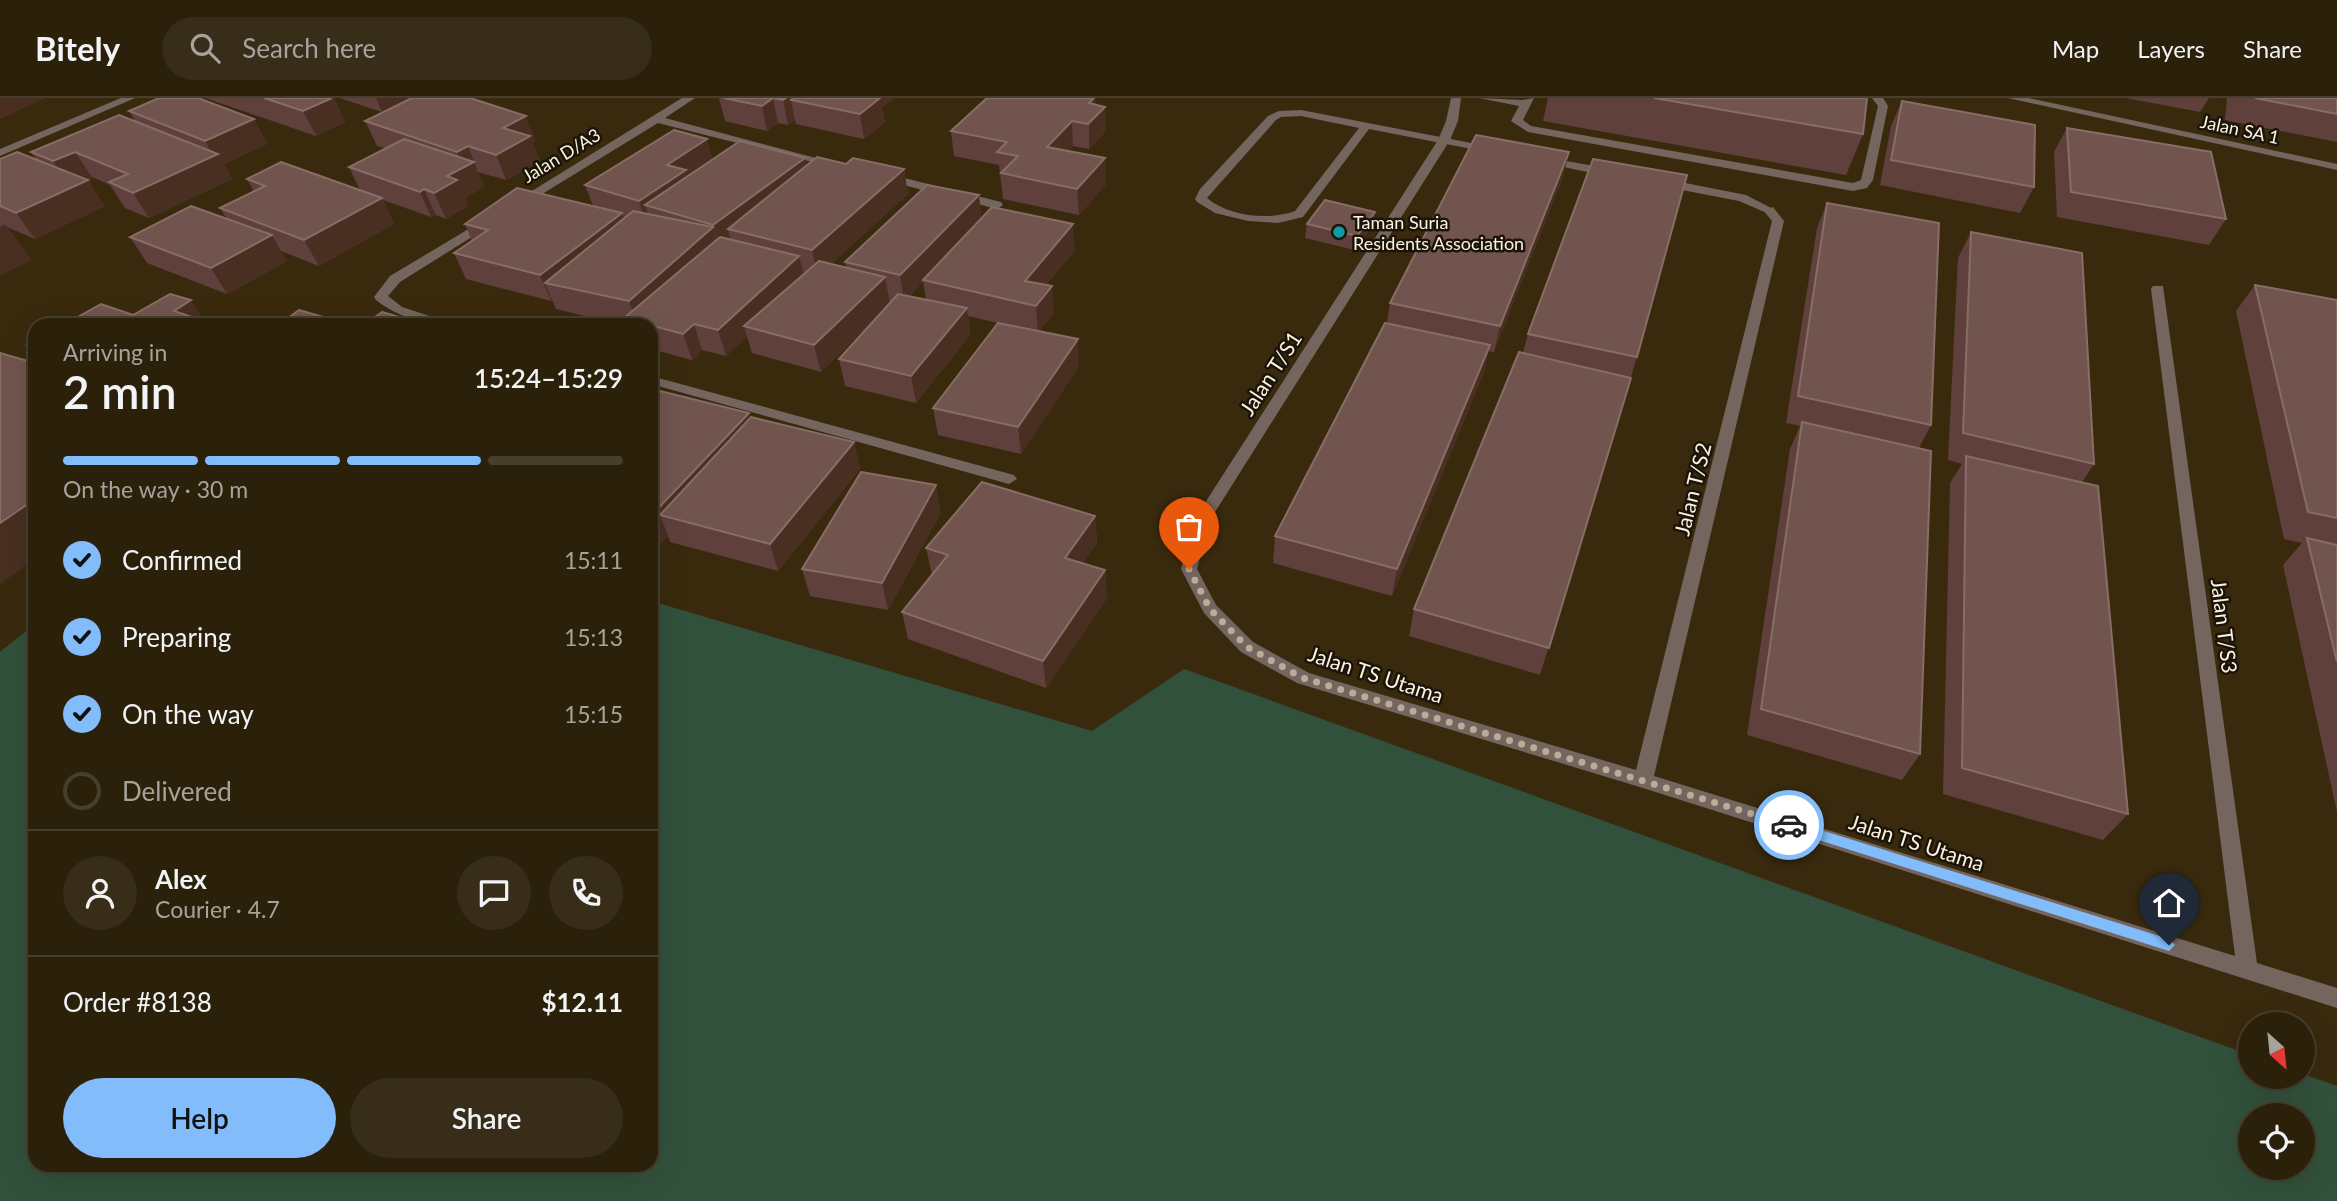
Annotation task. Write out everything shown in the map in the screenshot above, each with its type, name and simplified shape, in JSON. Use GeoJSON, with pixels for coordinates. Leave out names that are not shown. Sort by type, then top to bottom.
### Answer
{"type":"FeatureCollection","features":[{"type":"Feature","properties":{"kind":"street"},"geometry":{"type":"LineString","coordinates":[[0,153],[130,98]]}},
{"type":"Feature","properties":{"kind":"street","name":"Jalan D/A3"},"geometry":{"type":"LineString","coordinates":[[426,318],[397,310],[381,297],[395,279],[690,98]]}},
{"type":"Feature","properties":{"kind":"street","name":"Jalan T/S1"},"geometry":{"type":"LineString","coordinates":[[1247,647],[1210,609],[1189,569],[1202,520],[1444,141],[1452,121],[1456,98]]}},
{"type":"Feature","properties":{"kind":"street"},"geometry":{"type":"LineString","coordinates":[[1484,98],[1527,101],[1517,121],[1528,129],[1853,187],[1863,185],[1867,180],[1883,106],[1877,98]]}},
{"type":"Feature","properties":{"kind":"street","name":"Jalan SA 1"},"geometry":{"type":"LineString","coordinates":[[2013,98],[2337,167]]}},
{"type":"Feature","properties":{"kind":"street"},"geometry":{"type":"LineString","coordinates":[[1366,127],[1299,214],[1291,219],[1279,221],[1254,218],[1216,209],[1206,205],[1201,199],[1204,192],[1272,118],[1279,114],[1301,113],[1512,154]]}},
{"type":"Feature","properties":{"kind":"street"},"geometry":{"type":"LineString","coordinates":[[657,119],[853,169]]}},
{"type":"Feature","properties":{"kind":"street"},"geometry":{"type":"LineString","coordinates":[[1525,156],[1620,174]]}},
{"type":"Feature","properties":{"kind":"street"},"geometry":{"type":"LineString","coordinates":[[866,172],[997,205]]}},
{"type":"Feature","properties":{"kind":"street","name":"Jalan T/S2"},"geometry":{"type":"LineString","coordinates":[[1643,779],[1778,221],[1769,210],[1742,198],[1647,180]]}},
{"type":"Feature","properties":{"kind":"street","name":"Jalan T/S3"},"geometry":{"type":"LineString","coordinates":[[2158,289],[2247,970]]}},
{"type":"Feature","properties":{"kind":"street"},"geometry":{"type":"LineString","coordinates":[[658,382],[1009,479]]}},
{"type":"Feature","properties":{"kind":"street","name":"Jalan TS Utama"},"geometry":{"type":"LineString","coordinates":[[1247,647],[1303,678],[1643,779],[2337,998]]}},
{"type":"Feature","properties":{"kind":"green space"},"geometry":{"type":"Polygon","coordinates":[[[658,603],[1092,731],[1184,669],[2238,1051],[2238,1089],[2315,1089],[2315,1078],[2337,1086],[2337,1201],[0,1201],[0,652],[28,630],[28,1172],[658,1172],[658,603]]]}},
{"type":"Feature","properties":{"kind":"building"},"geometry":{"type":"Polygon","coordinates":[[[159,98],[198,98],[254,119],[205,141],[129,111],[159,98]]]}},
{"type":"Feature","properties":{"kind":"building"},"geometry":{"type":"Polygon","coordinates":[[[264,98],[332,98],[303,111],[264,98]]]}},
{"type":"Feature","properties":{"kind":"building"},"geometry":{"type":"Polygon","coordinates":[[[412,98],[470,98],[526,116],[503,128],[530,136],[496,155],[468,146],[457,152],[365,121],[412,98]]]}},
{"type":"Feature","properties":{"kind":"building"},"geometry":{"type":"Polygon","coordinates":[[[724,98],[773,98],[762,106],[724,98]]]}},
{"type":"Feature","properties":{"kind":"building"},"geometry":{"type":"Polygon","coordinates":[[[880,98],[860,114],[791,100],[880,98]]]}},
{"type":"Feature","properties":{"kind":"building"},"geometry":{"type":"Polygon","coordinates":[[[987,98],[1094,98],[1089,103],[1105,107],[1088,124],[1072,121],[1047,147],[1105,158],[1077,189],[1001,173],[1018,156],[997,152],[1007,142],[951,131],[987,98]]]}},
{"type":"Feature","properties":{"kind":"building"},"geometry":{"type":"Polygon","coordinates":[[[1654,98],[1867,98],[1863,134],[1654,98]]]}},
{"type":"Feature","properties":{"kind":"building"},"geometry":{"type":"Polygon","coordinates":[[[2255,98],[2337,98],[2337,114],[2255,98]]]}},
{"type":"Feature","properties":{"kind":"building"},"geometry":{"type":"Polygon","coordinates":[[[1902,101],[2035,125],[2034,187],[1891,160],[1902,101]]]}},
{"type":"Feature","properties":{"kind":"building"},"geometry":{"type":"Polygon","coordinates":[[[119,115],[218,154],[133,193],[109,182],[128,174],[75,152],[53,161],[31,152],[119,115]]]}},
{"type":"Feature","properties":{"kind":"building"},"geometry":{"type":"Polygon","coordinates":[[[2067,128],[2211,152],[2226,219],[2071,192],[2067,128]]]}},
{"type":"Feature","properties":{"kind":"building"},"geometry":{"type":"Polygon","coordinates":[[[674,130],[707,139],[667,165],[686,170],[639,201],[585,185],[674,130]]]}},
{"type":"Feature","properties":{"kind":"building"},"geometry":{"type":"Polygon","coordinates":[[[1476,135],[1569,152],[1500,326],[1390,303],[1476,135]]]}},
{"type":"Feature","properties":{"kind":"building"},"geometry":{"type":"Polygon","coordinates":[[[404,139],[474,162],[447,176],[457,180],[434,193],[424,189],[420,192],[349,167],[404,139]]]}},
{"type":"Feature","properties":{"kind":"building"},"geometry":{"type":"Polygon","coordinates":[[[740,141],[805,158],[713,225],[645,205],[740,141]]]}},
{"type":"Feature","properties":{"kind":"building"},"geometry":{"type":"Polygon","coordinates":[[[17,152],[88,180],[16,213],[0,206],[0,159],[17,152]]]}},
{"type":"Feature","properties":{"kind":"building"},"geometry":{"type":"Polygon","coordinates":[[[817,157],[846,164],[853,158],[904,169],[812,250],[728,229],[817,157]]]}},
{"type":"Feature","properties":{"kind":"building"},"geometry":{"type":"Polygon","coordinates":[[[1593,159],[1687,175],[1637,357],[1528,334],[1593,159]]]}},
{"type":"Feature","properties":{"kind":"building"},"geometry":{"type":"Polygon","coordinates":[[[281,162],[382,198],[304,240],[220,208],[265,186],[247,179],[281,162]]]}},
{"type":"Feature","properties":{"kind":"building"},"geometry":{"type":"Polygon","coordinates":[[[927,185],[979,195],[900,275],[845,262],[927,185]]]}},
{"type":"Feature","properties":{"kind":"building"},"geometry":{"type":"Polygon","coordinates":[[[517,188],[622,213],[540,275],[454,253],[488,230],[465,224],[517,188]]]}},
{"type":"Feature","properties":{"kind":"building"},"geometry":{"type":"Polygon","coordinates":[[[1325,200],[1375,212],[1357,236],[1307,224],[1325,200]]]}},
{"type":"Feature","properties":{"kind":"building"},"geometry":{"type":"Polygon","coordinates":[[[1827,203],[1939,223],[1931,425],[1798,396],[1827,203]]]}},
{"type":"Feature","properties":{"kind":"building"},"geometry":{"type":"Polygon","coordinates":[[[191,206],[272,235],[211,268],[130,237],[191,206]]]}},
{"type":"Feature","properties":{"kind":"building"},"geometry":{"type":"Polygon","coordinates":[[[992,207],[1073,224],[1025,281],[1052,286],[1036,306],[923,280],[992,207]]]}},
{"type":"Feature","properties":{"kind":"building"},"geometry":{"type":"Polygon","coordinates":[[[633,211],[713,227],[629,301],[545,283],[633,211]]]}},
{"type":"Feature","properties":{"kind":"building"},"geometry":{"type":"Polygon","coordinates":[[[1971,232],[2082,253],[2094,464],[1963,433],[1971,232]]]}},
{"type":"Feature","properties":{"kind":"building"},"geometry":{"type":"Polygon","coordinates":[[[720,237],[799,256],[718,330],[694,324],[683,334],[658,327],[658,318],[624,318],[720,237]]]}},
{"type":"Feature","properties":{"kind":"building"},"geometry":{"type":"Polygon","coordinates":[[[819,261],[885,277],[814,345],[744,326],[819,261]]]}},
{"type":"Feature","properties":{"kind":"building"},"geometry":{"type":"Polygon","coordinates":[[[2255,285],[2337,300],[2337,518],[2308,512],[2255,285]]]}},
{"type":"Feature","properties":{"kind":"building"},"geometry":{"type":"Polygon","coordinates":[[[170,294],[191,300],[174,311],[189,316],[186,318],[76,318],[101,304],[133,315],[170,294]]]}},
{"type":"Feature","properties":{"kind":"building"},"geometry":{"type":"Polygon","coordinates":[[[898,294],[967,308],[911,376],[839,359],[898,294]]]}},
{"type":"Feature","properties":{"kind":"building"},"geometry":{"type":"Polygon","coordinates":[[[299,310],[326,318],[288,318],[299,310]]]}},
{"type":"Feature","properties":{"kind":"building"},"geometry":{"type":"Polygon","coordinates":[[[382,312],[403,318],[373,318],[382,312]]]}},
{"type":"Feature","properties":{"kind":"building"},"geometry":{"type":"Polygon","coordinates":[[[998,323],[1078,339],[1018,427],[933,408],[998,323]]]}},
{"type":"Feature","properties":{"kind":"building"},"geometry":{"type":"Polygon","coordinates":[[[1385,323],[1490,345],[1397,569],[1275,536],[1385,323]]]}},
{"type":"Feature","properties":{"kind":"building"},"geometry":{"type":"Polygon","coordinates":[[[1519,352],[1631,378],[1549,648],[1414,609],[1519,352]]]}},
{"type":"Feature","properties":{"kind":"building"},"geometry":{"type":"Polygon","coordinates":[[[0,353],[28,361],[28,504],[0,523],[0,353]]]}},
{"type":"Feature","properties":{"kind":"building"},"geometry":{"type":"Polygon","coordinates":[[[658,391],[749,413],[658,509],[658,391]]]}},
{"type":"Feature","properties":{"kind":"building"},"geometry":{"type":"Polygon","coordinates":[[[751,417],[854,442],[770,544],[660,515],[751,417]]]}},
{"type":"Feature","properties":{"kind":"building"},"geometry":{"type":"Polygon","coordinates":[[[1802,422],[1931,451],[1920,754],[1761,709],[1802,422]]]}},
{"type":"Feature","properties":{"kind":"building"},"geometry":{"type":"Polygon","coordinates":[[[1966,456],[2098,486],[2128,814],[1962,768],[1966,456]]]}},
{"type":"Feature","properties":{"kind":"building"},"geometry":{"type":"Polygon","coordinates":[[[861,472],[936,485],[882,583],[802,569],[861,472]]]}},
{"type":"Feature","properties":{"kind":"building"},"geometry":{"type":"Polygon","coordinates":[[[982,482],[1095,516],[1065,558],[1105,570],[1043,661],[902,612],[948,555],[926,548],[982,482]]]}},
{"type":"Feature","properties":{"kind":"building"},"geometry":{"type":"Polygon","coordinates":[[[2307,538],[2337,545],[2337,662],[2307,538]]]}},
{"type":"Feature","properties":{"kind":"way so far"},"geometry":{"type":"LineString","coordinates":[[1189,569],[1210,609],[1247,647],[1303,678],[1789,825]]}},
{"type":"Feature","properties":{"kind":"place","name":"Taman Suria Residents Association"},"geometry":{"type":"Point","coordinates":[1339,232]}},
{"type":"Feature","properties":{"kind":"route"},"geometry":{"type":"LineString","coordinates":[[1789,825],[2169,945]]}}]}
